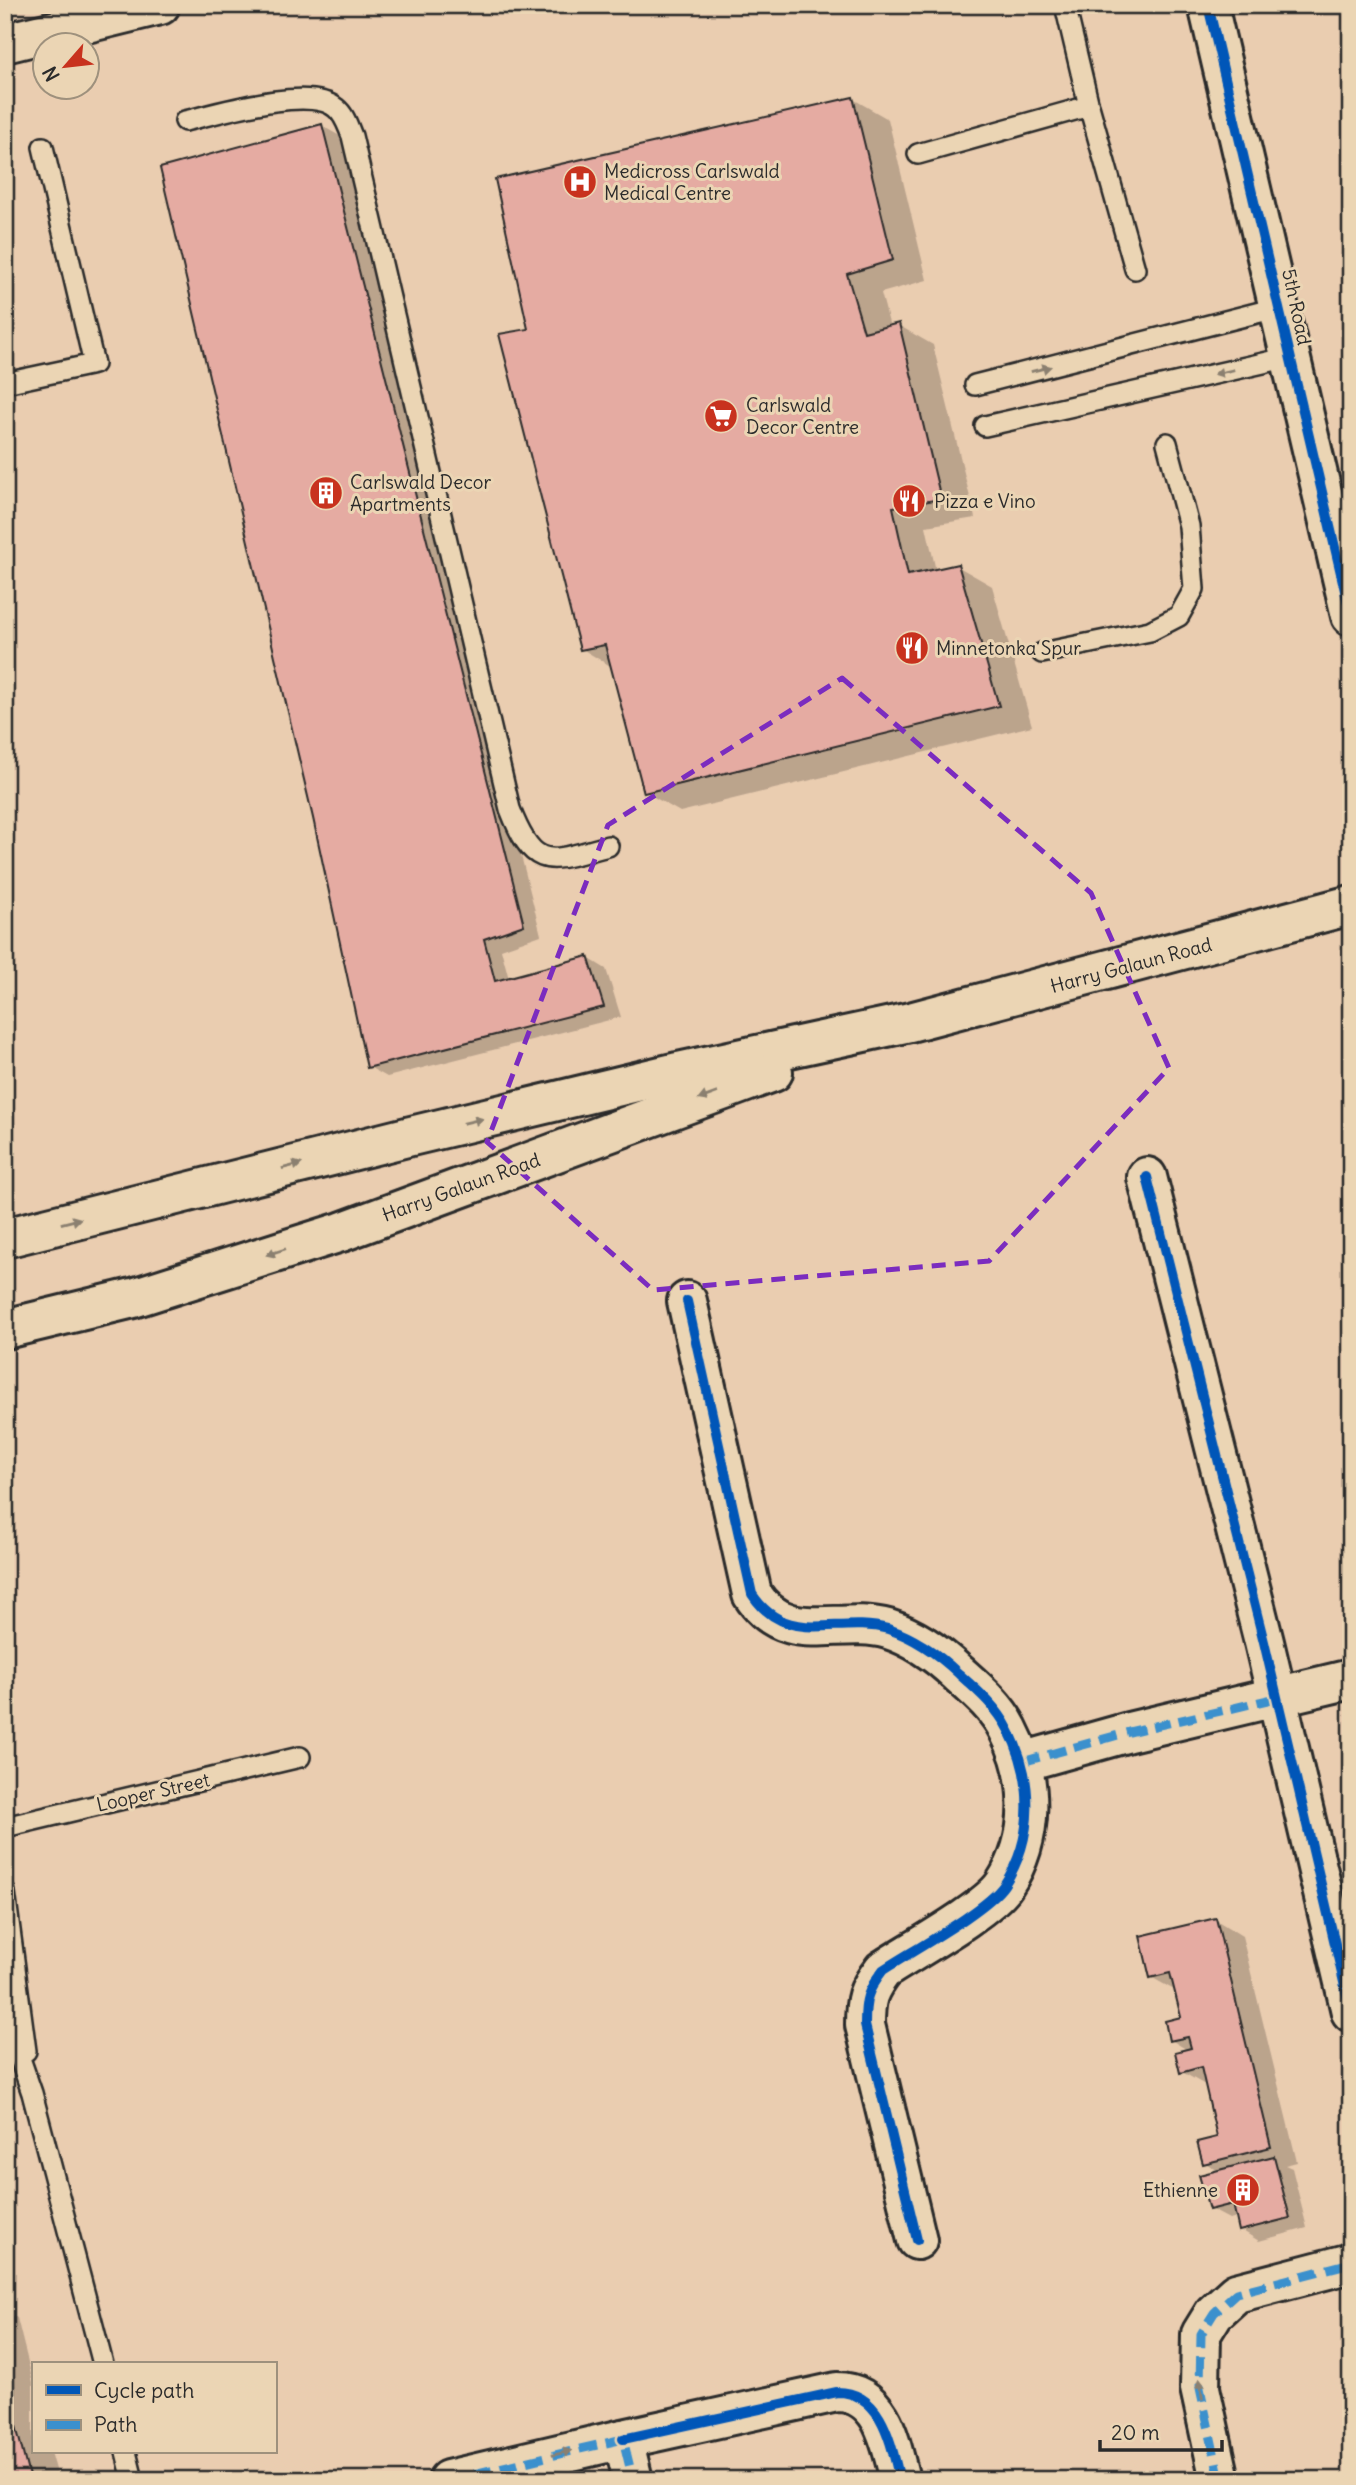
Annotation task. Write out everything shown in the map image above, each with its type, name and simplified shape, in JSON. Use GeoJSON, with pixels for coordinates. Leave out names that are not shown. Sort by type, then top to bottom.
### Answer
{"type":"FeatureCollection","features":[{"type":"Feature","properties":{"kind":"street"},"geometry":{"type":"LineString","coordinates":[[5,43],[160,5]]}},
{"type":"Feature","properties":{"kind":"street","name":"5th Road"},"geometry":{"type":"LineString","coordinates":[[1208,5],[1351,616]]}},
{"type":"Feature","properties":{"kind":"street","name":"Harry Galaun Road"},"geometry":{"type":"LineString","coordinates":[[5,1238],[678,1072],[910,1022],[1351,905]]}},
{"type":"Feature","properties":{"kind":"street","name":"Harry Galaun Road"},"geometry":{"type":"LineString","coordinates":[[5,1329],[133,1298],[341,1232],[910,1022]]}},
{"type":"Feature","properties":{"kind":"street"},"geometry":{"type":"LineString","coordinates":[[1147,1177],[1278,1698],[1351,2012]]}},
{"type":"Feature","properties":{"kind":"street"},"geometry":{"type":"LineString","coordinates":[[5,1352],[133,1298]]}},
{"type":"Feature","properties":{"kind":"street"},"geometry":{"type":"LineString","coordinates":[[687,1301],[752,1594],[761,1608],[772,1617],[787,1623],[812,1628],[850,1626],[886,1629],[919,1642],[985,1697],[1007,1727],[1022,1762],[1028,1799],[1026,1835],[1016,1863],[1003,1887],[979,1908],[883,1970],[865,2000],[865,2025],[917,2240]]}},
{"type":"Feature","properties":{"kind":"street"},"geometry":{"type":"LineString","coordinates":[[1022,1762],[1129,1732],[1351,1679]]}},
{"type":"Feature","properties":{"kind":"street"},"geometry":{"type":"LineString","coordinates":[[1220,2480],[1200,2388],[1201,2334],[1214,2313],[1236,2293],[1351,2263]]}},
{"type":"Feature","properties":{"kind":"street"},"geometry":{"type":"LineString","coordinates":[[448,2480],[623,2439],[846,2392],[872,2406],[883,2422],[900,2480]]}},
{"type":"Feature","properties":{"kind":"street"},"geometry":{"type":"LineString","coordinates":[[623,2439],[633,2480]]}},
{"type":"Feature","properties":{"kind":"lane"},"geometry":{"type":"LineString","coordinates":[[1065,5],[1089,106],[1135,269]]}},
{"type":"Feature","properties":{"kind":"lane"},"geometry":{"type":"LineString","coordinates":[[185,121],[304,98],[321,100],[336,107],[345,118],[352,136],[510,809],[520,835],[539,857],[553,859],[608,846]]}},
{"type":"Feature","properties":{"kind":"lane"},"geometry":{"type":"LineString","coordinates":[[918,154],[1089,106]]}},
{"type":"Feature","properties":{"kind":"lane"},"geometry":{"type":"LineString","coordinates":[[5,383],[94,364],[43,147]]}},
{"type":"Feature","properties":{"kind":"lane"},"geometry":{"type":"LineString","coordinates":[[975,385],[1280,307]]}},
{"type":"Feature","properties":{"kind":"lane"},"geometry":{"type":"LineString","coordinates":[[985,426],[1290,357]]}},
{"type":"Feature","properties":{"kind":"lane"},"geometry":{"type":"LineString","coordinates":[[1042,653],[1150,631],[1179,616],[1194,589],[1189,526],[1167,443]]}},
{"type":"Feature","properties":{"kind":"lane","name":"Looper Street"},"geometry":{"type":"LineString","coordinates":[[5,1827],[300,1757]]}},
{"type":"Feature","properties":{"kind":"lane"},"geometry":{"type":"LineString","coordinates":[[5,1892],[32,2092]]}},
{"type":"Feature","properties":{"kind":"lane"},"geometry":{"type":"LineString","coordinates":[[5,2015],[32,2092],[102,2362]]}},
{"type":"Feature","properties":{"kind":"lane"},"geometry":{"type":"LineString","coordinates":[[126,2454],[133,2480]]}},
{"type":"Feature","properties":{"kind":"highlighted area"},"geometry":{"type":"Polygon","coordinates":[[[842,678],[1091,893],[1169,1068],[989,1261],[653,1290],[487,1142],[608,825],[842,678]]]}},
{"type":"Feature","properties":{"kind":"building","name":"Carlswald Decor Centre"},"geometry":{"type":"Polygon","coordinates":[[[853,97],[893,260],[847,274],[864,332],[899,323],[941,499],[893,507],[908,575],[958,564],[999,706],[644,793],[605,645],[580,650],[499,334],[528,329],[495,179],[853,97]]]}},
{"type":"Feature","properties":{"kind":"building","name":"Carlswald Decor Apartments"},"geometry":{"type":"Polygon","coordinates":[[[322,124],[524,925],[484,939],[495,981],[588,956],[604,1007],[367,1068],[313,818],[160,168],[322,124]]]}},
{"type":"Feature","properties":{"kind":"building"},"geometry":{"type":"Polygon","coordinates":[[[1216,1918],[1271,2147],[1203,2164],[1197,2142],[1217,2137],[1201,2067],[1180,2073],[1175,2052],[1191,2048],[1188,2037],[1169,2041],[1165,2021],[1181,2017],[1170,1973],[1150,1978],[1140,1936],[1216,1918]]]}},
{"type":"Feature","properties":{"kind":"building","name":"Ethienne"},"geometry":{"type":"Polygon","coordinates":[[[1274,2156],[1290,2218],[1239,2231],[1233,2204],[1209,2210],[1199,2175],[1274,2156]]]}},
{"type":"Feature","properties":{"kind":"building"},"geometry":{"type":"Polygon","coordinates":[[[5,2384],[30,2480],[5,2480],[5,2384]]]}},
{"type":"Feature","properties":{"kind":"marked path"},"geometry":{"type":"LineString","coordinates":[[1022,1762],[1129,1732],[1277,1698]]}},
{"type":"Feature","properties":{"kind":"marked path"},"geometry":{"type":"LineString","coordinates":[[1220,2480],[1200,2388],[1201,2334],[1214,2313],[1236,2293],[1351,2263]]}},
{"type":"Feature","properties":{"kind":"marked path"},"geometry":{"type":"LineString","coordinates":[[448,2480],[623,2439],[633,2480]]}},
{"type":"Feature","properties":{"kind":"cycle path"},"geometry":{"type":"LineString","coordinates":[[1208,5],[1351,616]]}},
{"type":"Feature","properties":{"kind":"cycle path"},"geometry":{"type":"LineString","coordinates":[[1147,1177],[1264,1642],[1351,2012]]}},
{"type":"Feature","properties":{"kind":"cycle path"},"geometry":{"type":"LineString","coordinates":[[687,1301],[752,1594],[766,1610],[781,1620],[797,1625],[851,1625],[888,1629],[926,1647],[973,1686],[998,1713],[1017,1748],[1023,1767],[1026,1828],[1014,1867],[1004,1885],[966,1918],[883,1970],[873,1984],[866,2002],[865,2025],[917,2240]]}},
{"type":"Feature","properties":{"kind":"cycle path"},"geometry":{"type":"LineString","coordinates":[[623,2439],[837,2392],[853,2394],[865,2401],[882,2423],[900,2480]]}},
{"type":"Feature","properties":{"kind":"place","name":"Medicross Carlswald Medical Centre"},"geometry":{"type":"Point","coordinates":[580,182]}},
{"type":"Feature","properties":{"kind":"place","name":"Carlswald Decor Centre"},"geometry":{"type":"Point","coordinates":[721,416]}},
{"type":"Feature","properties":{"kind":"place","name":"Carlswald Decor Apartments"},"geometry":{"type":"Point","coordinates":[326,493]}},
{"type":"Feature","properties":{"kind":"place","name":"Pizza e Vino"},"geometry":{"type":"Point","coordinates":[909,501]}},
{"type":"Feature","properties":{"kind":"place","name":"Minnetonka Spur"},"geometry":{"type":"Point","coordinates":[912,648]}},
{"type":"Feature","properties":{"kind":"place","name":"Ethienne"},"geometry":{"type":"Point","coordinates":[1243,2190]}}]}
